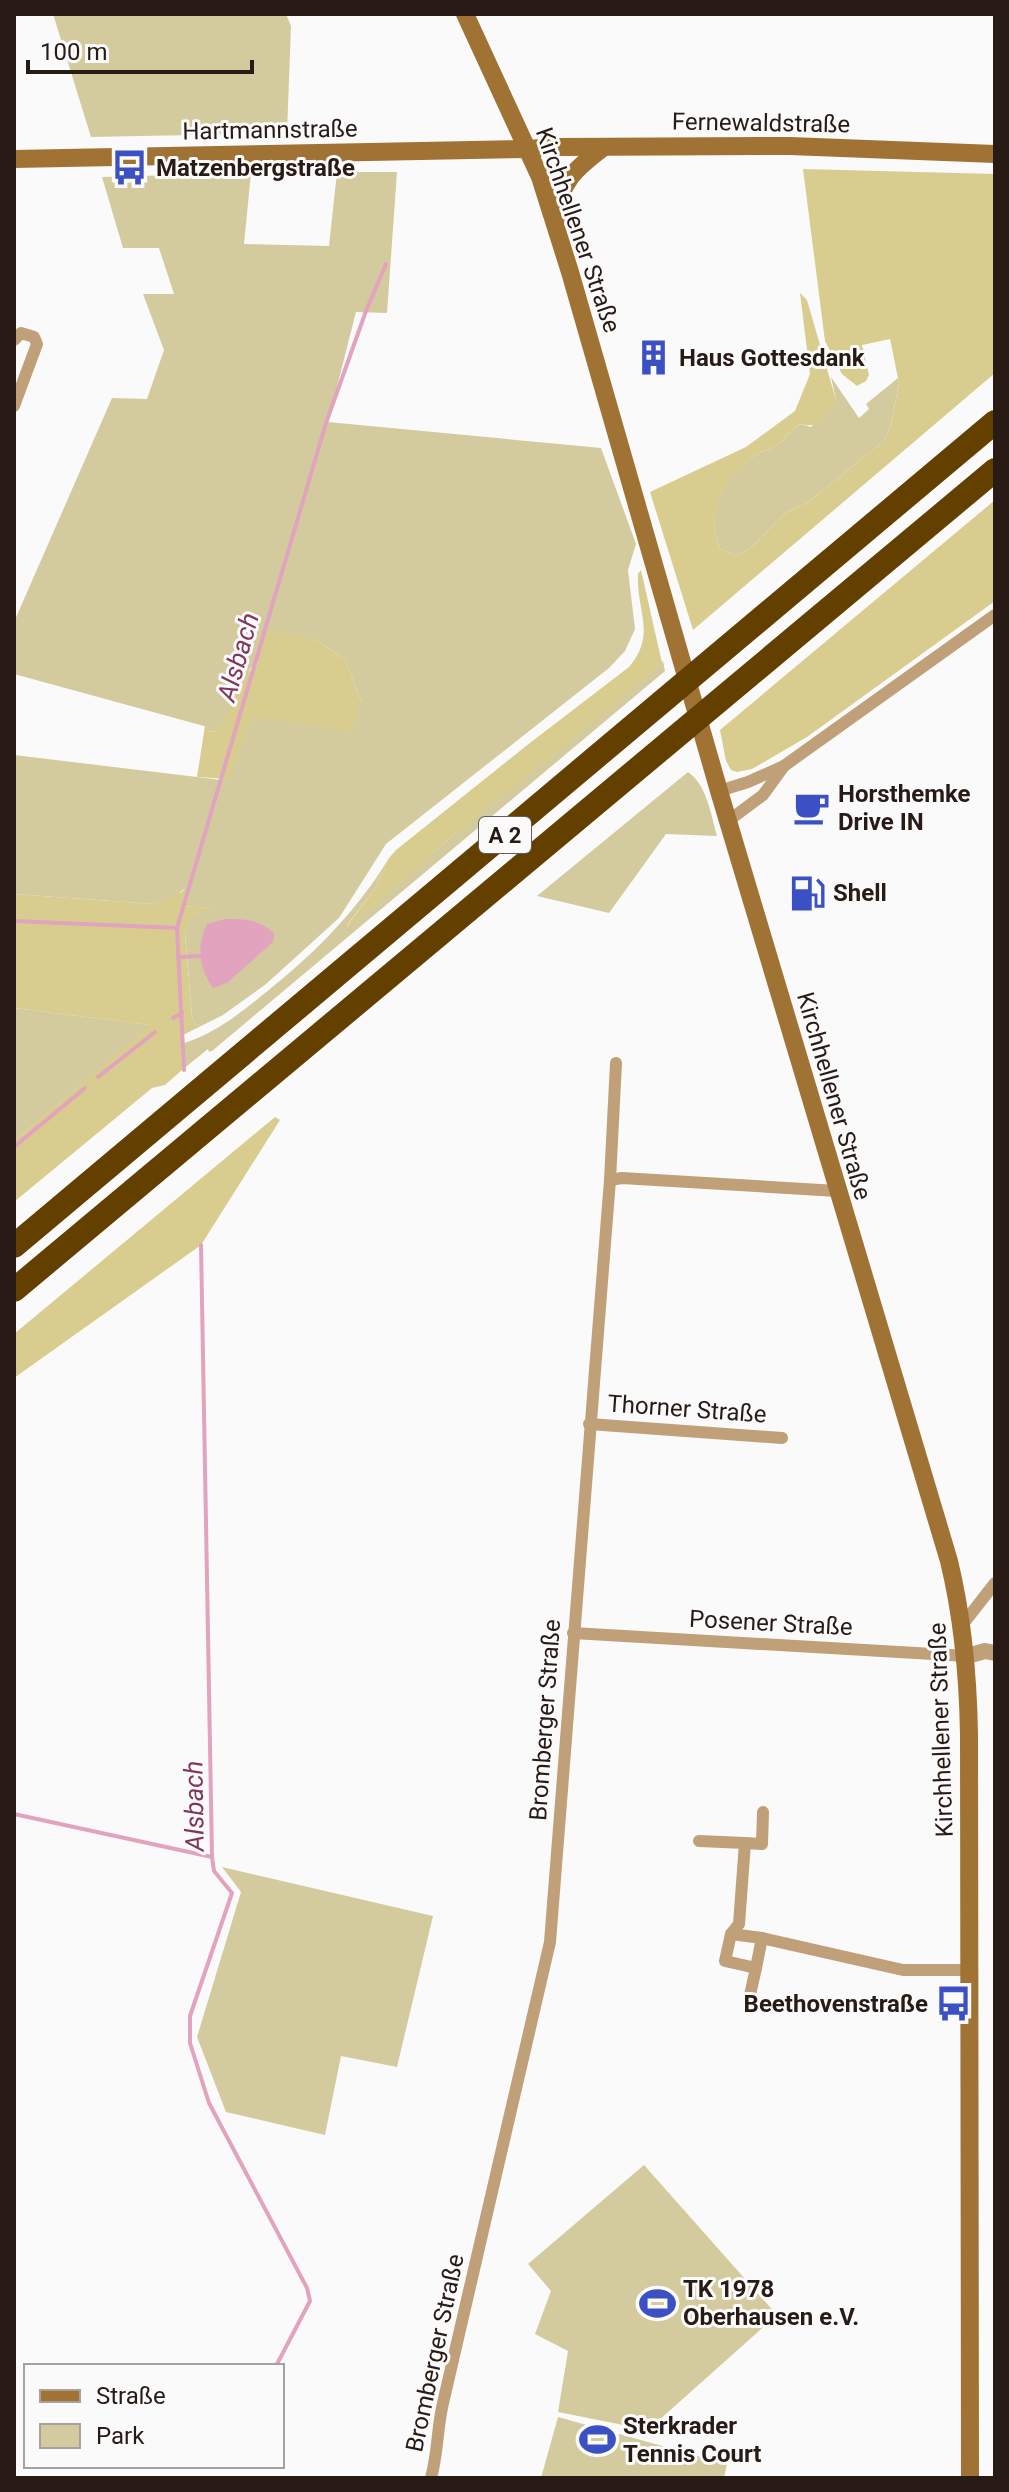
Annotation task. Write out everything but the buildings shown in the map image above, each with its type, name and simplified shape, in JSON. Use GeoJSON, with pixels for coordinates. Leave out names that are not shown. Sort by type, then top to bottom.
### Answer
{"type":"FeatureCollection","features":[{"type":"Feature","properties":{"kind":"highway","name":"A 2"},"geometry":{"type":"LineString","coordinates":[[14,1246],[995,422]]}},
{"type":"Feature","properties":{"kind":"highway","name":"A 2"},"geometry":{"type":"LineString","coordinates":[[14,1290],[995,470]]}},
{"type":"Feature","properties":{"kind":"main road","name":"Kirchhellener Straße"},"geometry":{"type":"LineString","coordinates":[[465,14],[540,177],[555,225],[705,745],[949,1561],[963,1624],[969,1734],[970,2478]]}},
{"type":"Feature","properties":{"kind":"main road","name":"Fernewaldstraße"},"geometry":{"type":"LineString","coordinates":[[527,149],[790,146],[995,154]]}},
{"type":"Feature","properties":{"kind":"main road"},"geometry":{"type":"LineString","coordinates":[[555,225],[557,204],[564,186],[582,164],[604,147]]}},
{"type":"Feature","properties":{"kind":"main road","name":"Hartmannstraße"},"geometry":{"type":"LineString","coordinates":[[14,159],[527,149]]}},
{"type":"Feature","properties":{"kind":"street"},"geometry":{"type":"LineString","coordinates":[[14,340],[21,333],[27,334],[34,337],[37,344],[14,406]]}},
{"type":"Feature","properties":{"kind":"street"},"geometry":{"type":"LineString","coordinates":[[719,791],[784,766],[995,615]]}},
{"type":"Feature","properties":{"kind":"street"},"geometry":{"type":"LineString","coordinates":[[728,821],[763,795],[784,766]]}},
{"type":"Feature","properties":{"kind":"street","name":"Bromberger Straße"},"geometry":{"type":"LineString","coordinates":[[431,2478],[443,2403],[550,1942],[610,1180],[616,1063]]}},
{"type":"Feature","properties":{"kind":"street"},"geometry":{"type":"LineString","coordinates":[[610,1180],[622,1178],[837,1191]]}},
{"type":"Feature","properties":{"kind":"street","name":"Thorner Straße"},"geometry":{"type":"LineString","coordinates":[[589,1424],[782,1438]]}},
{"type":"Feature","properties":{"kind":"street"},"geometry":{"type":"LineString","coordinates":[[963,1624],[995,1583]]}},
{"type":"Feature","properties":{"kind":"street","name":"Posener Straße"},"geometry":{"type":"LineString","coordinates":[[573,1633],[967,1656]]}},
{"type":"Feature","properties":{"kind":"street"},"geometry":{"type":"LineString","coordinates":[[967,1656],[985,1651],[995,1653]]}},
{"type":"Feature","properties":{"kind":"street"},"geometry":{"type":"LineString","coordinates":[[699,1841],[762,1844],[763,1812]]}},
{"type":"Feature","properties":{"kind":"street"},"geometry":{"type":"LineString","coordinates":[[745,1843],[739,1924],[731,1934],[725,1961],[756,1968]]}},
{"type":"Feature","properties":{"kind":"street"},"geometry":{"type":"LineString","coordinates":[[731,1934],[762,1938],[903,1970],[969,1970]]}},
{"type":"Feature","properties":{"kind":"street"},"geometry":{"type":"LineString","coordinates":[[748,2004],[762,1938]]}},
{"type":"Feature","properties":{"kind":"green space"},"geometry":{"type":"Polygon","coordinates":[[[53,14],[286,14],[291,26],[287,133],[91,137],[53,14]]]}},
{"type":"Feature","properties":{"kind":"green space"},"geometry":{"type":"Polygon","coordinates":[[[337,172],[397,172],[387,313],[356,312],[328,422],[601,448],[636,544],[628,570],[635,629],[625,651],[609,668],[386,844],[339,918],[266,984],[223,1015],[201,1026],[195,1024],[192,1016],[185,932],[191,917],[211,908],[183,906],[190,884],[177,895],[153,904],[14,894],[14,755],[222,780],[233,764],[252,717],[361,701],[345,659],[314,639],[260,662],[251,668],[222,726],[210,732],[204,726],[14,674],[14,622],[112,398],[147,399],[164,350],[143,294],[174,294],[159,248],[123,248],[102,177],[251,173],[244,244],[329,246],[337,172]]]}},
{"type":"Feature","properties":{"kind":"green space"},"geometry":{"type":"Polygon","coordinates":[[[831,377],[859,418],[869,409],[866,404],[898,378],[891,425],[884,441],[807,503],[785,513],[752,547],[736,556],[720,549],[716,535],[716,509],[726,485],[743,464],[777,445],[800,424],[811,427],[836,400],[831,377]]]}},
{"type":"Feature","properties":{"kind":"green space"},"geometry":{"type":"Polygon","coordinates":[[[663,661],[665,671],[212,1051],[208,1049],[182,1070],[181,1044],[213,1031],[233,1018],[297,966],[347,916],[389,858],[376,887],[348,927],[663,661]]]}},
{"type":"Feature","properties":{"kind":"green space"},"geometry":{"type":"Polygon","coordinates":[[[688,772],[704,792],[717,836],[666,834],[609,913],[537,896],[688,772]]]}},
{"type":"Feature","properties":{"kind":"green space"},"geometry":{"type":"Polygon","coordinates":[[[14,1008],[151,1025],[18,1138],[14,1138],[14,1008]]]}},
{"type":"Feature","properties":{"kind":"green space"},"geometry":{"type":"Polygon","coordinates":[[[222,1867],[433,1916],[397,2067],[341,2056],[325,2135],[226,2112],[197,2037],[241,1892],[222,1867]]]}},
{"type":"Feature","properties":{"kind":"green space","name":"TK 1978 Oberhausen e.V."},"geometry":{"type":"Polygon","coordinates":[[[644,2165],[777,2315],[648,2430],[558,2412],[568,2351],[535,2334],[551,2291],[528,2264],[644,2165]]]}},
{"type":"Feature","properties":{"kind":"green space","name":"Sterkrader Tennis Court"},"geometry":{"type":"Polygon","coordinates":[[[558,2417],[727,2464],[724,2478],[541,2478],[558,2417]]]}},
{"type":"Feature","properties":{"kind":"shaded area"},"geometry":{"type":"Polygon","coordinates":[[[803,169],[995,174],[995,373],[693,630],[650,492],[746,447],[795,411],[810,374],[800,293],[807,300],[836,400],[823,421],[814,425],[800,424],[780,443],[754,456],[734,474],[716,509],[716,535],[720,549],[736,556],[752,547],[785,513],[807,503],[884,441],[891,425],[899,383],[890,339],[862,345],[869,375],[857,386],[842,374],[825,341],[803,169]]]}},
{"type":"Feature","properties":{"kind":"shaded area"},"geometry":{"type":"Polygon","coordinates":[[[995,500],[995,601],[807,737],[752,769],[731,770],[726,761],[720,730],[995,500]]]}},
{"type":"Feature","properties":{"kind":"shaded area"},"geometry":{"type":"Polygon","coordinates":[[[641,570],[662,663],[448,840],[351,926],[346,927],[376,887],[396,850],[629,667],[642,644],[644,633],[638,587],[641,570]]]}},
{"type":"Feature","properties":{"kind":"shaded area"},"geometry":{"type":"Polygon","coordinates":[[[264,629],[314,639],[345,659],[361,701],[352,731],[253,717],[229,779],[197,777],[205,726],[210,732],[222,725],[241,683],[260,662],[264,629]]]}},
{"type":"Feature","properties":{"kind":"shaded area"},"geometry":{"type":"Polygon","coordinates":[[[191,881],[184,906],[214,908],[191,917],[185,933],[192,1016],[195,1024],[201,1026],[181,1036],[182,1070],[165,1085],[152,1088],[14,1202],[14,1138],[18,1138],[150,1025],[14,1008],[14,894],[153,904],[182,892],[191,881]]]}},
{"type":"Feature","properties":{"kind":"shaded area"},"geometry":{"type":"Polygon","coordinates":[[[225,919],[257,922],[274,933],[273,942],[227,983],[213,988],[202,965],[201,940],[207,924],[225,919]]]}},
{"type":"Feature","properties":{"kind":"shaded area"},"geometry":{"type":"Polygon","coordinates":[[[275,1117],[280,1120],[201,1245],[14,1378],[14,1334],[275,1117]]]}},
{"type":"Feature","properties":{"kind":"waterway","name":"Alsbach"},"geometry":{"type":"LineString","coordinates":[[184,1070],[177,928],[326,423],[386,264]]}},
{"type":"Feature","properties":{"kind":"waterway"},"geometry":{"type":"LineString","coordinates":[[14,921],[177,928]]}},
{"type":"Feature","properties":{"kind":"waterway"},"geometry":{"type":"LineString","coordinates":[[178,957],[201,956]]}},
{"type":"Feature","properties":{"kind":"waterway","name":"Alsbach"},"geometry":{"type":"LineString","coordinates":[[173,1018],[182,1013]]}},
{"type":"Feature","properties":{"kind":"waterway"},"geometry":{"type":"LineString","coordinates":[[98,1077],[155,1032]]}},
{"type":"Feature","properties":{"kind":"waterway"},"geometry":{"type":"LineString","coordinates":[[14,1147],[85,1088]]}},
{"type":"Feature","properties":{"kind":"waterway","name":"Alsbach"},"geometry":{"type":"LineString","coordinates":[[201,1245],[212,1857],[214,1871],[232,1893],[190,2016],[190,2043],[209,2103],[307,2288],[310,2301],[277,2364]]}},
{"type":"Feature","properties":{"kind":"waterway"},"geometry":{"type":"LineString","coordinates":[[14,1814],[212,1857]]}},
{"type":"Feature","properties":{"kind":"place","name":"Matzenbergstraße"},"geometry":{"type":"Point","coordinates":[130,168]}},
{"type":"Feature","properties":{"kind":"place","name":"Haus Gottesdank"},"geometry":{"type":"Point","coordinates":[653,358]}},
{"type":"Feature","properties":{"kind":"place","name":"Horsthemke Drive IN"},"geometry":{"type":"Point","coordinates":[812,808]}},
{"type":"Feature","properties":{"kind":"place","name":"Shell"},"geometry":{"type":"Point","coordinates":[807,893]}},
{"type":"Feature","properties":{"kind":"place","name":"Beethovenstraße"},"geometry":{"type":"Point","coordinates":[954,2004]}},
{"type":"Feature","properties":{"kind":"place","name":"TK 1978 Oberhausen e.V."},"geometry":{"type":"Point","coordinates":[657,2303]}},
{"type":"Feature","properties":{"kind":"place","name":"Sterkrader Tennis Court"},"geometry":{"type":"Point","coordinates":[597,2440]}}]}
